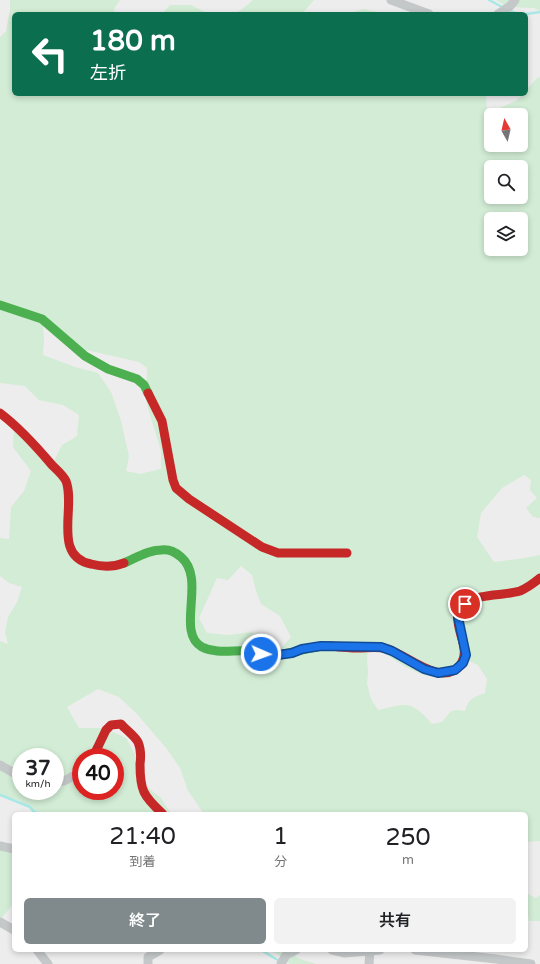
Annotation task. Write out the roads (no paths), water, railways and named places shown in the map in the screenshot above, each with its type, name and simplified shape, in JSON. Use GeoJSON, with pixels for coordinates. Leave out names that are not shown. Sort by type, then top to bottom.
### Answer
{"type":"FeatureCollection","features":[{"type":"Feature","properties":{"kind":"street"},"geometry":{"type":"LineString","coordinates":[[391,0],[424,12]]}},
{"type":"Feature","properties":{"kind":"street"},"geometry":{"type":"LineString","coordinates":[[501,12],[510,6],[515,0]]}},
{"type":"Feature","properties":{"kind":"street"},"geometry":{"type":"LineString","coordinates":[[0,305],[42,319],[85,356],[108,369],[137,379],[144,385],[159,412],[162,421],[173,480],[176,488],[189,499],[256,544],[278,553],[347,553]]}},
{"type":"Feature","properties":{"kind":"street"},"geometry":{"type":"LineString","coordinates":[[0,413],[13,422],[34,444],[61,475],[66,483],[68,497],[67,524],[70,546],[76,558],[87,564],[101,566],[120,564],[153,551],[167,549],[176,553],[183,559],[192,575],[192,633],[197,643],[210,649],[220,652],[251,652],[271,656],[321,646],[381,647],[392,651],[424,669],[438,673],[455,670],[463,663],[466,655],[458,617],[465,604],[473,600],[517,592],[540,578]]}},
{"type":"Feature","properties":{"kind":"street"},"geometry":{"type":"LineString","coordinates":[[97,748],[106,730],[111,725],[121,724],[133,736],[138,744],[141,763],[142,791],[161,812]]}},
{"type":"Feature","properties":{"kind":"street"},"geometry":{"type":"LineString","coordinates":[[0,765],[12,772]]}},
{"type":"Feature","properties":{"kind":"street"},"geometry":{"type":"LineString","coordinates":[[0,846],[12,849]]}},
{"type":"Feature","properties":{"kind":"street"},"geometry":{"type":"LineString","coordinates":[[0,922],[12,929]]}},
{"type":"Feature","properties":{"kind":"street"},"geometry":{"type":"LineString","coordinates":[[39,952],[48,964]]}},
{"type":"Feature","properties":{"kind":"street"},"geometry":{"type":"LineString","coordinates":[[148,964],[148,957],[157,952]]}},
{"type":"Feature","properties":{"kind":"street"},"geometry":{"type":"LineString","coordinates":[[282,964],[286,955],[292,952]]}},
{"type":"Feature","properties":{"kind":"street"},"geometry":{"type":"LineString","coordinates":[[341,952],[369,957]]}},
{"type":"Feature","properties":{"kind":"street"},"geometry":{"type":"LineString","coordinates":[[436,952],[531,964]]}},
{"type":"Feature","properties":{"kind":"waterway"},"geometry":{"type":"LineString","coordinates":[[489,0],[504,8]]}},
{"type":"Feature","properties":{"kind":"waterway"},"geometry":{"type":"LineString","coordinates":[[508,10],[513,12]]}},
{"type":"Feature","properties":{"kind":"waterway"},"geometry":{"type":"LineString","coordinates":[[528,14],[540,12]]}},
{"type":"Feature","properties":{"kind":"waterway"},"geometry":{"type":"LineString","coordinates":[[0,795],[30,807],[35,812]]}},
{"type":"Feature","properties":{"kind":"waterway"},"geometry":{"type":"LineString","coordinates":[[264,952],[281,962]]}}]}
